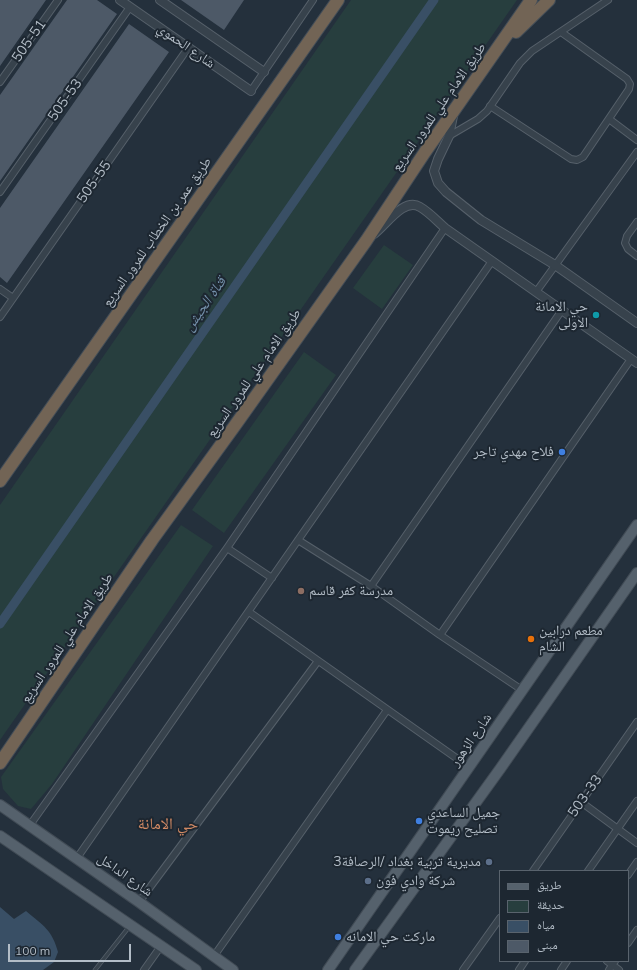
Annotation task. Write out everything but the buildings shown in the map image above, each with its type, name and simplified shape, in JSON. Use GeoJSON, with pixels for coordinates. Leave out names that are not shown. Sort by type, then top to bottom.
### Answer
{"type":"FeatureCollection","features":[{"type":"Feature","properties":{"kind":"highway","name":"طريق عمر بن الخطاب للمرور السريع"},"geometry":{"type":"LineString","coordinates":[[0,481],[338,0]]}},
{"type":"Feature","properties":{"kind":"highway","name":"طريق الامام علي للمرور السريع"},"geometry":{"type":"LineString","coordinates":[[0,762],[152,540],[366,241],[531,0]]}},
{"type":"Feature","properties":{"kind":"highway"},"geometry":{"type":"LineString","coordinates":[[496,51],[549,0]]}},
{"type":"Feature","properties":{"kind":"main road","name":"شارع الزهور"},"geometry":{"type":"LineString","coordinates":[[328,970],[637,525]]}},
{"type":"Feature","properties":{"kind":"main road"},"geometry":{"type":"LineString","coordinates":[[355,970],[636,577]]}},
{"type":"Feature","properties":{"kind":"main road","name":"شارع الداخل"},"geometry":{"type":"LineString","coordinates":[[2,807],[77,858],[233,970]]}},
{"type":"Feature","properties":{"kind":"main road"},"geometry":{"type":"LineString","coordinates":[[0,836],[196,970]]}},
{"type":"Feature","properties":{"kind":"street","name":"505-51"},"geometry":{"type":"LineString","coordinates":[[0,82],[58,0]]}},
{"type":"Feature","properties":{"kind":"street","name":"شارع الحموي"},"geometry":{"type":"LineString","coordinates":[[120,0],[251,91]]}},
{"type":"Feature","properties":{"kind":"street","name":"شارع الحموي"},"geometry":{"type":"LineString","coordinates":[[160,0],[264,72]]}},
{"type":"Feature","properties":{"kind":"street"},"geometry":{"type":"LineString","coordinates":[[251,91],[313,0]]}},
{"type":"Feature","properties":{"kind":"street"},"geometry":{"type":"LineString","coordinates":[[449,136],[478,119],[490,106],[517,67],[526,57],[608,0]]}},
{"type":"Feature","properties":{"kind":"street","name":"505-53"},"geometry":{"type":"LineString","coordinates":[[0,192],[130,7]]}},
{"type":"Feature","properties":{"kind":"street"},"geometry":{"type":"LineString","coordinates":[[490,106],[571,159],[578,160],[583,157],[629,89],[630,84],[627,79],[561,32]]}},
{"type":"Feature","properties":{"kind":"street","name":"505-55"},"geometry":{"type":"LineString","coordinates":[[0,317],[188,48]]}},
{"type":"Feature","properties":{"kind":"street"},"geometry":{"type":"LineString","coordinates":[[455,110],[449,136],[434,171],[438,183],[446,192],[481,220],[555,265],[637,323]]}},
{"type":"Feature","properties":{"kind":"street"},"geometry":{"type":"LineString","coordinates":[[609,119],[637,140]]}},
{"type":"Feature","properties":{"kind":"street"},"geometry":{"type":"LineString","coordinates":[[536,292],[637,152]]}},
{"type":"Feature","properties":{"kind":"street"},"geometry":{"type":"LineString","coordinates":[[366,241],[405,206],[412,205],[420,207],[445,228],[634,361],[440,635]]}},
{"type":"Feature","properties":{"kind":"street"},"geometry":{"type":"LineString","coordinates":[[637,222],[627,236],[625,244],[628,249],[637,256]]}},
{"type":"Feature","properties":{"kind":"street"},"geometry":{"type":"LineString","coordinates":[[30,825],[227,548],[445,228]]}},
{"type":"Feature","properties":{"kind":"street"},"geometry":{"type":"LineString","coordinates":[[77,858],[492,261]]}},
{"type":"Feature","properties":{"kind":"street"},"geometry":{"type":"LineString","coordinates":[[0,289],[13,298]]}},
{"type":"Feature","properties":{"kind":"street"},"geometry":{"type":"LineString","coordinates":[[371,586],[562,310]]}},
{"type":"Feature","properties":{"kind":"street"},"geometry":{"type":"LineString","coordinates":[[298,540],[371,586],[440,635],[522,690]]}},
{"type":"Feature","properties":{"kind":"street"},"geometry":{"type":"LineString","coordinates":[[227,548],[272,578]]}},
{"type":"Feature","properties":{"kind":"street"},"geometry":{"type":"LineString","coordinates":[[249,612],[468,767]]}},
{"type":"Feature","properties":{"kind":"street"},"geometry":{"type":"LineString","coordinates":[[139,902],[318,661]]}},
{"type":"Feature","properties":{"kind":"street"},"geometry":{"type":"LineString","coordinates":[[214,956],[387,710]]}},
{"type":"Feature","properties":{"kind":"street","name":"503-33"},"geometry":{"type":"LineString","coordinates":[[534,870],[637,722]]}},
{"type":"Feature","properties":{"kind":"street"},"geometry":{"type":"LineString","coordinates":[[589,870],[637,801]]}},
{"type":"Feature","properties":{"kind":"street"},"geometry":{"type":"LineString","coordinates":[[581,802],[637,843]]}},
{"type":"Feature","properties":{"kind":"street"},"geometry":{"type":"LineString","coordinates":[[629,874],[637,862]]}},
{"type":"Feature","properties":{"kind":"street"},"geometry":{"type":"LineString","coordinates":[[463,970],[499,919]]}},
{"type":"Feature","properties":{"kind":"street"},"geometry":{"type":"LineString","coordinates":[[629,942],[637,930]]}},
{"type":"Feature","properties":{"kind":"street"},"geometry":{"type":"LineString","coordinates":[[144,970],[161,946]]}},
{"type":"Feature","properties":{"kind":"street"},"geometry":{"type":"LineString","coordinates":[[612,965],[619,970]]}},
{"type":"Feature","properties":{"kind":"lane"},"geometry":{"type":"LineString","coordinates":[[95,970],[130,926]]}},
{"type":"Feature","properties":{"kind":"green space"},"geometry":{"type":"Polygon","coordinates":[[[351,0],[517,0],[0,740],[0,505],[351,0]]]}},
{"type":"Feature","properties":{"kind":"green space"},"geometry":{"type":"Polygon","coordinates":[[[384,245],[413,265],[382,309],[353,288],[384,245]]]}},
{"type":"Feature","properties":{"kind":"green space"},"geometry":{"type":"Polygon","coordinates":[[[304,352],[336,375],[224,533],[192,510],[304,352]]]}},
{"type":"Feature","properties":{"kind":"green space"},"geometry":{"type":"Polygon","coordinates":[[[181,525],[213,546],[52,784],[31,809],[18,806],[3,789],[1,777],[181,525]]]}},
{"type":"Feature","properties":{"kind":"water"},"geometry":{"type":"Polygon","coordinates":[[[0,907],[14,919],[26,911],[50,933],[58,952],[54,962],[43,970],[0,970],[0,907]]]}},
{"type":"Feature","properties":{"kind":"waterway","name":"قناة الجيش"},"geometry":{"type":"LineString","coordinates":[[0,624],[434,0]]}},
{"type":"Feature","properties":{"kind":"place","name":"حي الامانة الاولى"},"geometry":{"type":"Point","coordinates":[596,315]}},
{"type":"Feature","properties":{"kind":"place","name":"فلاح مهدي تاجر"},"geometry":{"type":"Point","coordinates":[562,452]}},
{"type":"Feature","properties":{"kind":"place","name":"مدرسة كفر قاسم"},"geometry":{"type":"Point","coordinates":[301,591]}},
{"type":"Feature","properties":{"kind":"place","name":"مطعم درابين الشام"},"geometry":{"type":"Point","coordinates":[531,639]}},
{"type":"Feature","properties":{"kind":"place","name":"جميل الساعدي تصليح ريموت"},"geometry":{"type":"Point","coordinates":[419,821]}},
{"type":"Feature","properties":{"kind":"place","name":"مديرية تربية بغداد /الرصافة3"},"geometry":{"type":"Point","coordinates":[489,862]}},
{"type":"Feature","properties":{"kind":"place","name":"شركة وادي فون"},"geometry":{"type":"Point","coordinates":[368,881]}},
{"type":"Feature","properties":{"kind":"place","name":"ماركت حي الامانه"},"geometry":{"type":"Point","coordinates":[338,937]}},
{"type":"Feature","properties":{"kind":"district","name":"حي الامانة"},"geometry":{"type":"Point","coordinates":[168,824]}}]}
